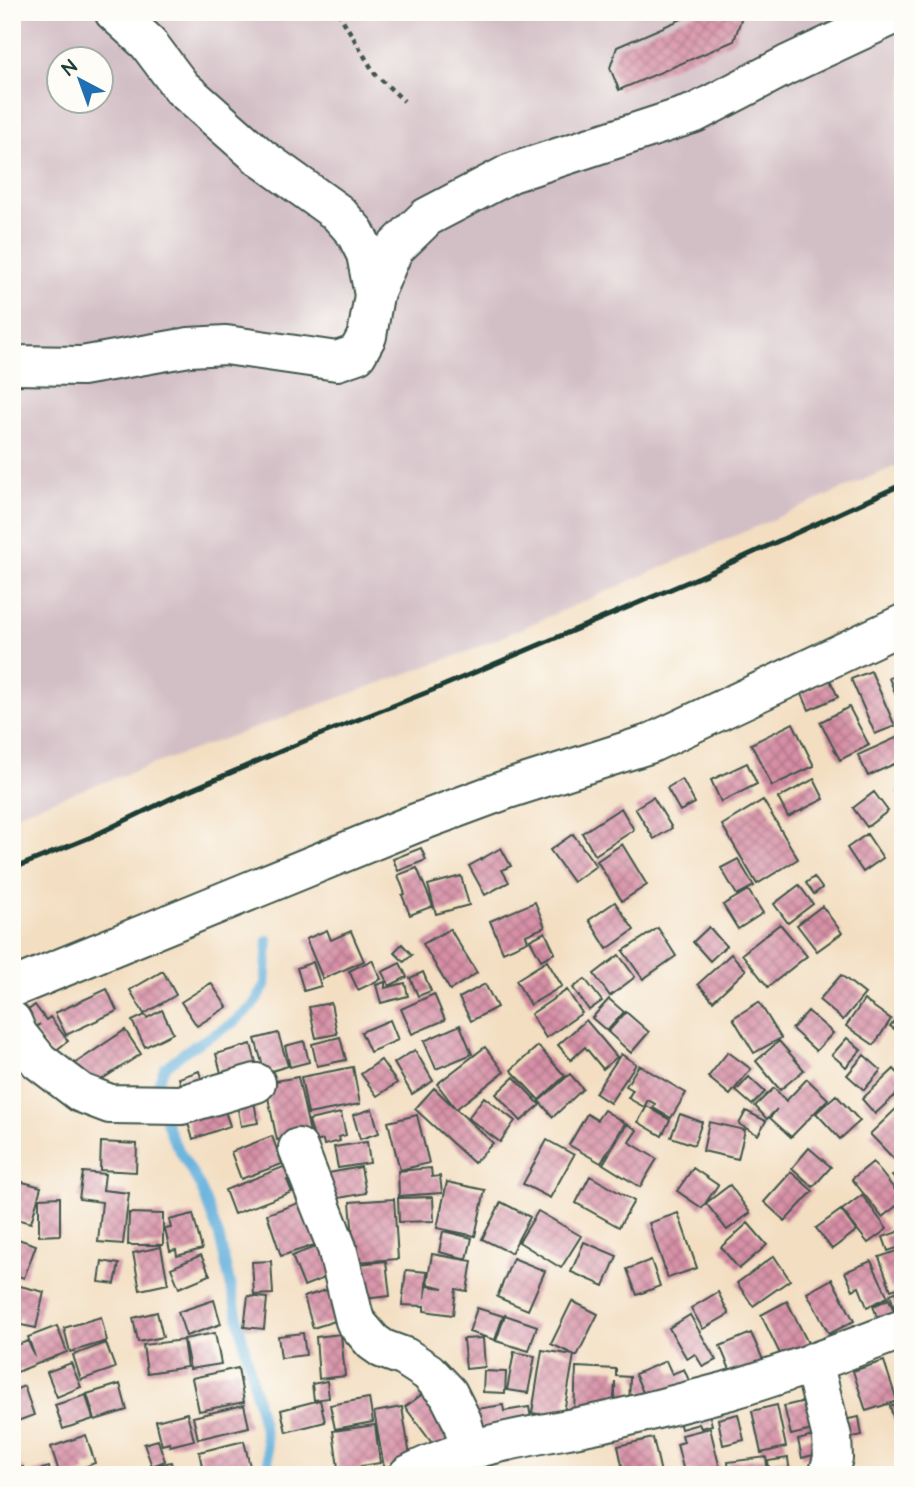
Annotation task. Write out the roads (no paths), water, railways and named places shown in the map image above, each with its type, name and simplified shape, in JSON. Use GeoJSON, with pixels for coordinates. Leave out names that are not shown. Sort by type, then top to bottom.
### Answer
{"type":"FeatureCollection","features":[{"type":"Feature","properties":{"kind":"street"},"geometry":{"type":"LineString","coordinates":[[114,12],[148,43],[181,88],[260,157],[338,213],[355,232],[366,254],[373,295]]}},
{"type":"Feature","properties":{"kind":"street"},"geometry":{"type":"LineString","coordinates":[[12,365],[82,366],[189,346],[226,345],[337,361],[357,354],[367,336],[373,295],[394,249],[427,217],[511,173],[695,113],[892,13]]}},
{"type":"Feature","properties":{"kind":"street"},"geometry":{"type":"LineString","coordinates":[[12,988],[416,823],[505,790],[649,744],[903,624]]}},
{"type":"Feature","properties":{"kind":"street"},"geometry":{"type":"LineString","coordinates":[[12,1021],[18,1035],[39,1061],[81,1093],[110,1104],[181,1105],[256,1083]]}},
{"type":"Feature","properties":{"kind":"street"},"geometry":{"type":"LineString","coordinates":[[298,1148],[337,1248],[355,1321],[373,1342],[405,1357],[428,1372],[447,1393],[463,1421],[470,1450]]}},
{"type":"Feature","properties":{"kind":"street"},"geometry":{"type":"LineString","coordinates":[[408,1475],[470,1450],[715,1394],[903,1329]]}},
{"type":"Feature","properties":{"kind":"street"},"geometry":{"type":"LineString","coordinates":[[813,1362],[832,1437],[833,1458],[828,1475]]}},
{"type":"Feature","properties":{"kind":"waterway"},"geometry":{"type":"LineString","coordinates":[[159,1098],[157,1086],[164,1068],[187,1050],[233,1023],[252,1007],[265,986],[268,940]]}},
{"type":"Feature","properties":{"kind":"waterway"},"geometry":{"type":"LineString","coordinates":[[163,1113],[172,1138],[200,1186],[219,1236],[265,1434],[270,1475]]}},
{"type":"Feature","properties":{"kind":"railway"},"geometry":{"type":"LineString","coordinates":[[12,869],[91,837],[174,797],[314,737],[433,690],[704,575],[903,484]]}}]}
